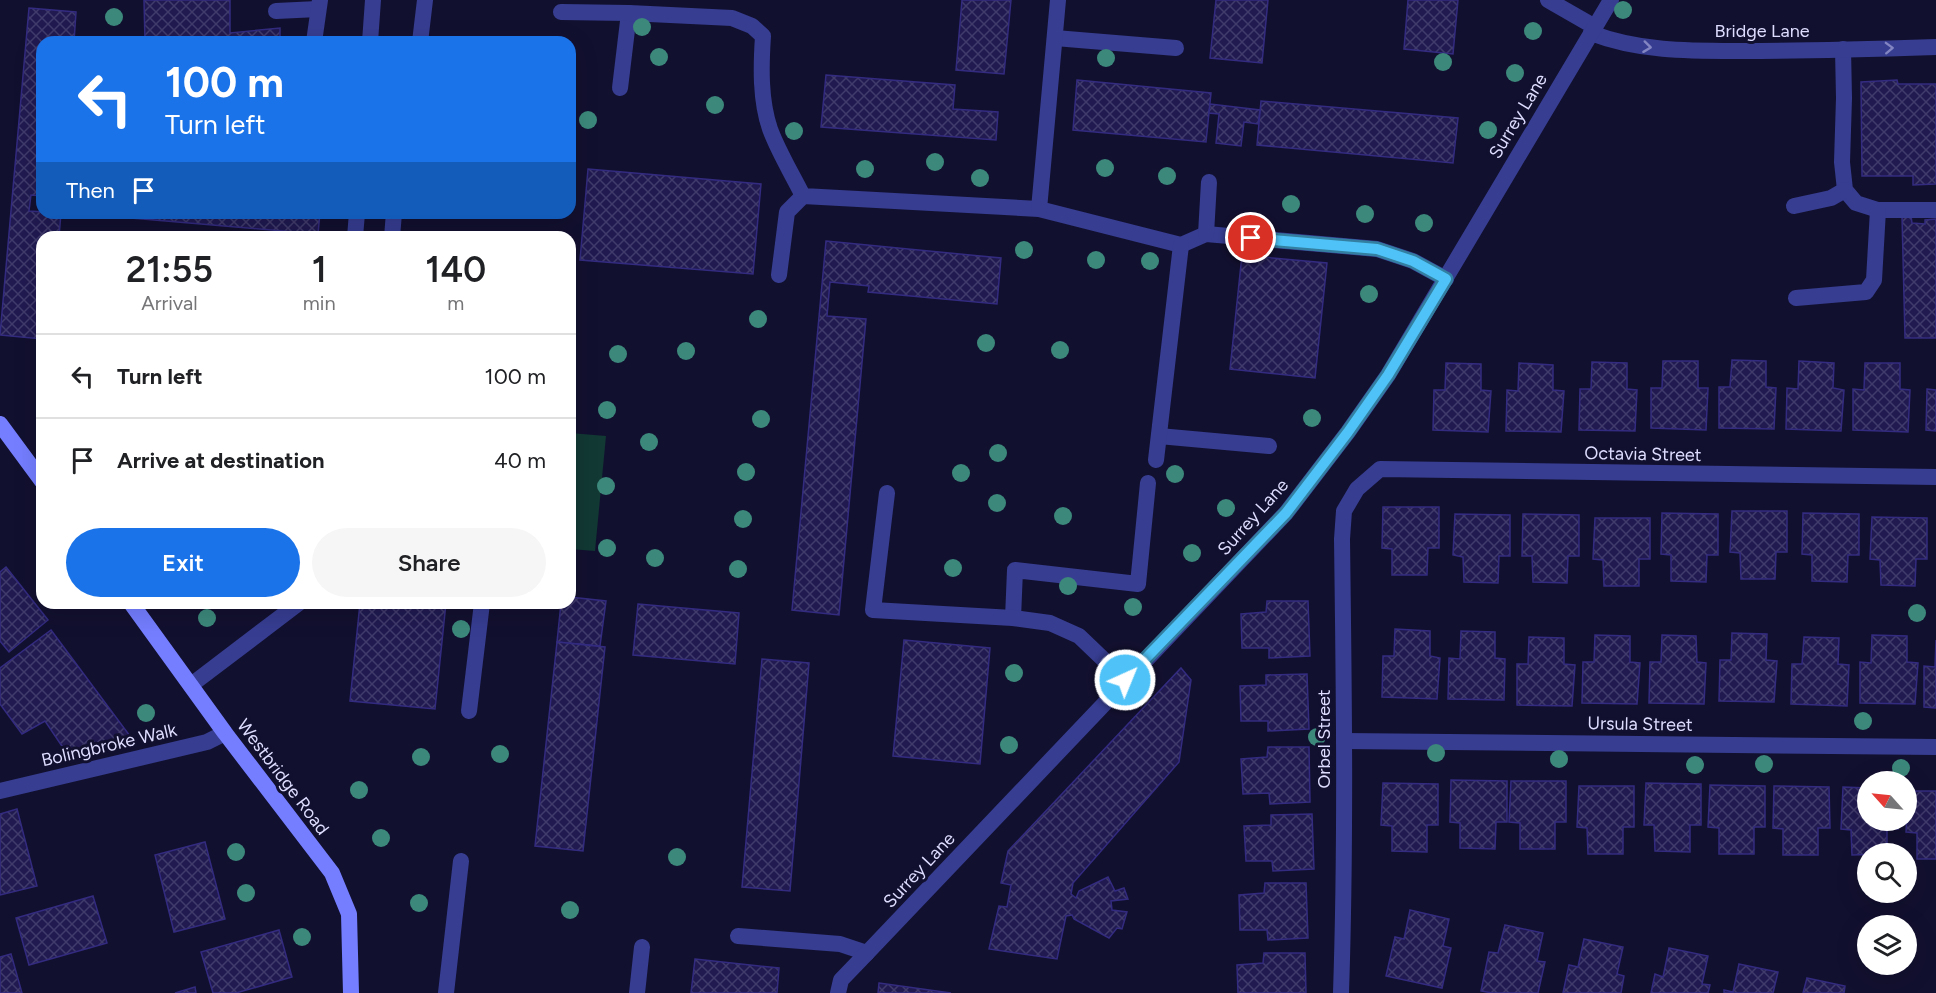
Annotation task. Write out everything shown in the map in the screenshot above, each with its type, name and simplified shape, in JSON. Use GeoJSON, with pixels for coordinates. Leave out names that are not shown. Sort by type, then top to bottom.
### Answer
{"type":"FeatureCollection","features":[{"type":"Feature","properties":{"kind":"main road"},"geometry":{"type":"LineString","coordinates":[[0,424],[36,473]]}},
{"type":"Feature","properties":{"kind":"main road","name":"Westbridge Road"},"geometry":{"type":"LineString","coordinates":[[135,609],[225,733],[332,873],[350,914],[351,993]]}},
{"type":"Feature","properties":{"kind":"street"},"geometry":{"type":"LineString","coordinates":[[370,36],[373,0]]}},
{"type":"Feature","properties":{"kind":"street"},"geometry":{"type":"LineString","coordinates":[[421,36],[425,0]]}},
{"type":"Feature","properties":{"kind":"street"},"geometry":{"type":"LineString","coordinates":[[1039,209],[1058,0]]}},
{"type":"Feature","properties":{"kind":"street","name":"Bridge Lane"},"geometry":{"type":"LineString","coordinates":[[1548,0],[1612,42],[1644,48],[1684,51],[1936,47]]}},
{"type":"Feature","properties":{"kind":"street","name":"Surrey Lane"},"geometry":{"type":"LineString","coordinates":[[838,993],[841,980],[1286,513],[1388,375],[1611,0]]}},
{"type":"Feature","properties":{"kind":"street"},"geometry":{"type":"LineString","coordinates":[[276,11],[319,4],[315,36]]}},
{"type":"Feature","properties":{"kind":"street"},"geometry":{"type":"LineString","coordinates":[[561,12],[732,18],[753,26],[763,36],[761,70],[770,128],[803,196]]}},
{"type":"Feature","properties":{"kind":"street"},"geometry":{"type":"LineString","coordinates":[[620,88],[628,13]]}},
{"type":"Feature","properties":{"kind":"street"},"geometry":{"type":"LineString","coordinates":[[1055,38],[1176,48]]}},
{"type":"Feature","properties":{"kind":"street"},"geometry":{"type":"LineString","coordinates":[[1843,49],[1842,162],[1845,190],[1856,203],[1878,210],[1936,210]]}},
{"type":"Feature","properties":{"kind":"street"},"geometry":{"type":"LineString","coordinates":[[1206,234],[1209,182]]}},
{"type":"Feature","properties":{"kind":"street"},"geometry":{"type":"LineString","coordinates":[[1794,206],[1831,198],[1845,190]]}},
{"type":"Feature","properties":{"kind":"street"},"geometry":{"type":"LineString","coordinates":[[779,275],[787,212],[803,196],[1039,209],[1182,245],[1206,234],[1377,249],[1413,261],[1446,279]]}},
{"type":"Feature","properties":{"kind":"street"},"geometry":{"type":"LineString","coordinates":[[1796,298],[1866,292],[1874,280],[1878,210]]}},
{"type":"Feature","properties":{"kind":"street"},"geometry":{"type":"LineString","coordinates":[[1156,460],[1182,245]]}},
{"type":"Feature","properties":{"kind":"street"},"geometry":{"type":"LineString","coordinates":[[1159,436],[1269,446]]}},
{"type":"Feature","properties":{"kind":"street","name":"Octavia Street"},"geometry":{"type":"LineString","coordinates":[[1357,489],[1380,470],[1936,477]]}},
{"type":"Feature","properties":{"kind":"street"},"geometry":{"type":"LineString","coordinates":[[1012,618],[1015,570],[1138,584],[1148,483]]}},
{"type":"Feature","properties":{"kind":"street","name":"Orbel Street"},"geometry":{"type":"LineString","coordinates":[[1341,993],[1344,741],[1342,540],[1344,511],[1357,489]]}},
{"type":"Feature","properties":{"kind":"street"},"geometry":{"type":"LineString","coordinates":[[887,493],[873,610],[1012,618],[1050,623],[1079,636],[1125,680]]}},
{"type":"Feature","properties":{"kind":"street"},"geometry":{"type":"LineString","coordinates":[[191,685],[290,609]]}},
{"type":"Feature","properties":{"kind":"street"},"geometry":{"type":"LineString","coordinates":[[469,711],[481,609]]}},
{"type":"Feature","properties":{"kind":"street","name":"Bolingbroke Walk"},"geometry":{"type":"LineString","coordinates":[[0,791],[207,742],[225,733]]}},
{"type":"Feature","properties":{"kind":"street","name":"Ursula Street"},"geometry":{"type":"LineString","coordinates":[[1344,741],[1936,747]]}},
{"type":"Feature","properties":{"kind":"street"},"geometry":{"type":"LineString","coordinates":[[446,993],[461,861]]}},
{"type":"Feature","properties":{"kind":"street"},"geometry":{"type":"LineString","coordinates":[[738,936],[840,944],[867,953]]}},
{"type":"Feature","properties":{"kind":"street"},"geometry":{"type":"LineString","coordinates":[[637,993],[642,947]]}},
{"type":"Feature","properties":{"kind":"green space"},"geometry":{"type":"Polygon","coordinates":[[[576,434],[606,436],[595,551],[576,549],[576,434]]]}},
{"type":"Feature","properties":{"kind":"building"},"geometry":{"type":"Polygon","coordinates":[[[144,0],[230,0],[230,33],[280,28],[280,36],[145,36],[144,0]]]}},
{"type":"Feature","properties":{"kind":"building"},"geometry":{"type":"Polygon","coordinates":[[[962,0],[1011,0],[1004,74],[956,70],[962,0]]]}},
{"type":"Feature","properties":{"kind":"building"},"geometry":{"type":"Polygon","coordinates":[[[1216,0],[1268,0],[1262,63],[1210,58],[1216,0]]]}},
{"type":"Feature","properties":{"kind":"building"},"geometry":{"type":"Polygon","coordinates":[[[1408,0],[1458,0],[1453,54],[1404,49],[1408,0]]]}},
{"type":"Feature","properties":{"kind":"building"},"geometry":{"type":"Polygon","coordinates":[[[29,8],[76,12],[74,36],[36,36],[36,195],[31,195],[29,211],[36,211],[36,219],[60,219],[60,231],[36,231],[36,338],[0,335],[29,8]]]}},
{"type":"Feature","properties":{"kind":"building"},"geometry":{"type":"Polygon","coordinates":[[[826,75],[955,85],[953,109],[998,112],[996,140],[821,127],[826,75]]]}},
{"type":"Feature","properties":{"kind":"building"},"geometry":{"type":"Polygon","coordinates":[[[1077,80],[1211,93],[1206,142],[1073,130],[1077,80]]]}},
{"type":"Feature","properties":{"kind":"building"},"geometry":{"type":"Polygon","coordinates":[[[1897,80],[1898,84],[1936,84],[1936,184],[1913,185],[1913,176],[1862,176],[1861,82],[1897,80]]]}},
{"type":"Feature","properties":{"kind":"building"},"geometry":{"type":"Polygon","coordinates":[[[1261,101],[1458,118],[1453,163],[1257,145],[1261,101]]]}},
{"type":"Feature","properties":{"kind":"building"},"geometry":{"type":"Polygon","coordinates":[[[1210,104],[1260,110],[1258,124],[1244,122],[1241,146],[1216,143],[1219,114],[1209,113],[1210,104]]]}},
{"type":"Feature","properties":{"kind":"building"},"geometry":{"type":"Polygon","coordinates":[[[588,169],[761,184],[753,274],[580,260],[588,169]]]}},
{"type":"Feature","properties":{"kind":"building"},"geometry":{"type":"Polygon","coordinates":[[[1911,216],[1912,223],[1925,224],[1925,220],[1936,219],[1936,338],[1905,338],[1902,217],[1911,216]]]}},
{"type":"Feature","properties":{"kind":"building"},"geometry":{"type":"Polygon","coordinates":[[[143,219],[319,219],[318,231],[283,231],[143,219]]]}},
{"type":"Feature","properties":{"kind":"building"},"geometry":{"type":"Polygon","coordinates":[[[826,241],[1001,258],[997,304],[868,292],[869,286],[830,282],[827,316],[866,319],[839,615],[792,610],[826,241]]]}},
{"type":"Feature","properties":{"kind":"building"},"geometry":{"type":"Polygon","coordinates":[[[1242,255],[1327,263],[1315,378],[1230,369],[1242,255]]]}},
{"type":"Feature","properties":{"kind":"building"},"geometry":{"type":"Polygon","coordinates":[[[1732,360],[1766,361],[1766,387],[1776,388],[1774,429],[1719,428],[1719,387],[1730,387],[1732,360]]]}},
{"type":"Feature","properties":{"kind":"building"},"geometry":{"type":"Polygon","coordinates":[[[1663,361],[1698,361],[1698,388],[1708,388],[1706,430],[1651,428],[1651,388],[1662,388],[1663,361]]]}},
{"type":"Feature","properties":{"kind":"building"},"geometry":{"type":"Polygon","coordinates":[[[1799,361],[1834,363],[1833,388],[1844,390],[1841,431],[1786,429],[1787,388],[1798,389],[1799,361]]]}},
{"type":"Feature","properties":{"kind":"building"},"geometry":{"type":"Polygon","coordinates":[[[1592,362],[1627,363],[1627,389],[1637,390],[1635,431],[1579,430],[1580,389],[1591,389],[1592,362]]]}},
{"type":"Feature","properties":{"kind":"building"},"geometry":{"type":"Polygon","coordinates":[[[1446,363],[1481,364],[1481,390],[1491,391],[1488,432],[1433,430],[1434,390],[1445,390],[1446,363]]]}},
{"type":"Feature","properties":{"kind":"building"},"geometry":{"type":"Polygon","coordinates":[[[1519,363],[1553,365],[1553,390],[1564,391],[1561,432],[1506,431],[1507,390],[1518,391],[1519,363]]]}},
{"type":"Feature","properties":{"kind":"building"},"geometry":{"type":"Polygon","coordinates":[[[1865,363],[1900,363],[1900,389],[1910,390],[1908,432],[1853,430],[1853,389],[1864,390],[1865,363]]]}},
{"type":"Feature","properties":{"kind":"building"},"geometry":{"type":"Polygon","coordinates":[[[1927,389],[1936,390],[1936,431],[1926,430],[1927,389]]]}},
{"type":"Feature","properties":{"kind":"building"},"geometry":{"type":"Polygon","coordinates":[[[1383,507],[1439,507],[1439,548],[1428,548],[1427,575],[1392,575],[1392,549],[1382,548],[1383,507]]]}},
{"type":"Feature","properties":{"kind":"building"},"geometry":{"type":"Polygon","coordinates":[[[1732,511],[1787,511],[1787,552],[1776,552],[1775,579],[1741,579],[1740,553],[1730,552],[1732,511]]]}},
{"type":"Feature","properties":{"kind":"building"},"geometry":{"type":"Polygon","coordinates":[[[1662,513],[1718,514],[1718,555],[1707,555],[1706,582],[1671,581],[1671,555],[1661,554],[1662,513]]]}},
{"type":"Feature","properties":{"kind":"building"},"geometry":{"type":"Polygon","coordinates":[[[1803,513],[1859,514],[1859,555],[1848,555],[1847,582],[1812,581],[1812,555],[1802,554],[1803,513]]]}},
{"type":"Feature","properties":{"kind":"building"},"geometry":{"type":"Polygon","coordinates":[[[1455,514],[1510,515],[1510,556],[1499,556],[1498,583],[1464,582],[1463,557],[1453,555],[1455,514]]]}},
{"type":"Feature","properties":{"kind":"building"},"geometry":{"type":"Polygon","coordinates":[[[1523,514],[1579,515],[1579,556],[1568,556],[1567,583],[1533,582],[1532,556],[1522,556],[1523,514]]]}},
{"type":"Feature","properties":{"kind":"building"},"geometry":{"type":"Polygon","coordinates":[[[1872,517],[1927,518],[1927,559],[1916,559],[1915,586],[1881,585],[1880,560],[1870,559],[1872,517]]]}},
{"type":"Feature","properties":{"kind":"building"},"geometry":{"type":"Polygon","coordinates":[[[1595,518],[1650,518],[1650,559],[1639,559],[1639,586],[1604,586],[1603,560],[1593,559],[1595,518]]]}},
{"type":"Feature","properties":{"kind":"building"},"geometry":{"type":"Polygon","coordinates":[[[6,567],[36,605],[36,609],[39,609],[48,620],[9,652],[0,641],[0,572],[6,567]]]}},
{"type":"Feature","properties":{"kind":"building"},"geometry":{"type":"Polygon","coordinates":[[[576,598],[606,601],[600,646],[557,642],[560,609],[576,609],[576,598]]]}},
{"type":"Feature","properties":{"kind":"building"},"geometry":{"type":"Polygon","coordinates":[[[1267,601],[1308,601],[1310,656],[1269,658],[1269,648],[1242,648],[1241,614],[1266,612],[1267,601]]]}},
{"type":"Feature","properties":{"kind":"building"},"geometry":{"type":"Polygon","coordinates":[[[638,604],[739,613],[735,664],[633,655],[638,604]]]}},
{"type":"Feature","properties":{"kind":"building"},"geometry":{"type":"Polygon","coordinates":[[[359,609],[445,609],[435,709],[350,701],[359,609]]]}},
{"type":"Feature","properties":{"kind":"building"},"geometry":{"type":"Polygon","coordinates":[[[1395,629],[1430,631],[1430,656],[1440,658],[1437,699],[1382,697],[1383,656],[1394,656],[1395,629]]]}},
{"type":"Feature","properties":{"kind":"building"},"geometry":{"type":"Polygon","coordinates":[[[51,630],[130,736],[68,755],[45,721],[22,734],[0,704],[0,668],[51,630]]]}},
{"type":"Feature","properties":{"kind":"building"},"geometry":{"type":"Polygon","coordinates":[[[1461,631],[1495,632],[1495,658],[1505,659],[1504,700],[1448,699],[1449,658],[1460,659],[1461,631]]]}},
{"type":"Feature","properties":{"kind":"building"},"geometry":{"type":"Polygon","coordinates":[[[1732,633],[1767,634],[1766,660],[1777,661],[1774,702],[1719,701],[1720,660],[1731,660],[1732,633]]]}},
{"type":"Feature","properties":{"kind":"building"},"geometry":{"type":"Polygon","coordinates":[[[1595,635],[1630,636],[1630,662],[1640,663],[1637,704],[1582,703],[1583,662],[1594,662],[1595,635]]]}},
{"type":"Feature","properties":{"kind":"building"},"geometry":{"type":"Polygon","coordinates":[[[1662,635],[1696,636],[1697,662],[1706,663],[1704,704],[1649,703],[1650,662],[1661,662],[1662,635]]]}},
{"type":"Feature","properties":{"kind":"building"},"geometry":{"type":"Polygon","coordinates":[[[1872,635],[1907,636],[1907,662],[1918,663],[1915,704],[1860,703],[1860,662],[1871,663],[1872,635]]]}},
{"type":"Feature","properties":{"kind":"building"},"geometry":{"type":"Polygon","coordinates":[[[1529,637],[1564,638],[1564,664],[1575,665],[1572,706],[1517,705],[1517,664],[1528,664],[1529,637]]]}},
{"type":"Feature","properties":{"kind":"building"},"geometry":{"type":"Polygon","coordinates":[[[1804,637],[1839,638],[1838,664],[1849,665],[1847,706],[1791,704],[1792,664],[1802,664],[1804,637]]]}},
{"type":"Feature","properties":{"kind":"building"},"geometry":{"type":"Polygon","coordinates":[[[904,640],[990,648],[980,764],[893,756],[904,640]]]}},
{"type":"Feature","properties":{"kind":"building"},"geometry":{"type":"Polygon","coordinates":[[[1936,640],[1936,708],[1924,707],[1924,666],[1935,667],[1936,640]]]}},
{"type":"Feature","properties":{"kind":"building"},"geometry":{"type":"Polygon","coordinates":[[[557,642],[605,647],[583,851],[535,846],[557,642]]]}},
{"type":"Feature","properties":{"kind":"building"},"geometry":{"type":"Polygon","coordinates":[[[762,659],[809,663],[790,891],[742,887],[762,659]]]}},
{"type":"Feature","properties":{"kind":"building"},"geometry":{"type":"Polygon","coordinates":[[[1181,668],[1191,680],[1179,762],[1073,883],[1071,894],[1076,898],[1079,891],[1108,877],[1115,891],[1124,888],[1128,899],[1111,901],[1112,910],[1127,912],[1122,929],[1117,928],[1109,938],[1074,919],[1072,915],[1066,916],[1057,959],[989,949],[999,906],[1007,907],[1011,885],[1001,883],[1008,851],[1181,668]]]}},
{"type":"Feature","properties":{"kind":"building"},"geometry":{"type":"Polygon","coordinates":[[[1307,674],[1309,729],[1268,731],[1268,721],[1241,721],[1240,686],[1266,685],[1266,675],[1307,674]]]}},
{"type":"Feature","properties":{"kind":"building"},"geometry":{"type":"Polygon","coordinates":[[[1268,747],[1309,747],[1310,802],[1270,804],[1269,793],[1243,794],[1241,759],[1267,757],[1268,747]]]}},
{"type":"Feature","properties":{"kind":"building"},"geometry":{"type":"Polygon","coordinates":[[[1451,780],[1507,781],[1507,822],[1496,822],[1495,849],[1460,848],[1460,823],[1450,822],[1451,780]]]}},
{"type":"Feature","properties":{"kind":"building"},"geometry":{"type":"Polygon","coordinates":[[[1511,781],[1566,781],[1566,822],[1555,822],[1555,849],[1520,849],[1520,823],[1509,822],[1511,781]]]}},
{"type":"Feature","properties":{"kind":"building"},"geometry":{"type":"Polygon","coordinates":[[[1383,783],[1438,784],[1438,825],[1427,825],[1427,852],[1392,851],[1392,826],[1381,825],[1383,783]]]}},
{"type":"Feature","properties":{"kind":"building"},"geometry":{"type":"Polygon","coordinates":[[[1646,783],[1701,784],[1701,825],[1690,825],[1690,852],[1655,851],[1654,825],[1644,825],[1646,783]]]}},
{"type":"Feature","properties":{"kind":"building"},"geometry":{"type":"Polygon","coordinates":[[[1710,785],[1765,786],[1765,827],[1754,827],[1754,854],[1719,854],[1719,828],[1708,827],[1710,785]]]}},
{"type":"Feature","properties":{"kind":"building"},"geometry":{"type":"Polygon","coordinates":[[[1579,786],[1634,786],[1634,827],[1623,827],[1623,854],[1588,854],[1587,828],[1577,827],[1579,786]]]}},
{"type":"Feature","properties":{"kind":"building"},"geometry":{"type":"Polygon","coordinates":[[[1774,786],[1829,787],[1830,828],[1818,828],[1818,855],[1783,855],[1783,829],[1773,828],[1774,786]]]}},
{"type":"Feature","properties":{"kind":"building"},"geometry":{"type":"Polygon","coordinates":[[[1843,787],[1857,788],[1857,831],[1887,831],[1887,843],[1857,843],[1857,855],[1852,855],[1851,830],[1841,829],[1843,787]]]}},
{"type":"Feature","properties":{"kind":"building"},"geometry":{"type":"Polygon","coordinates":[[[1917,791],[1936,791],[1936,859],[1917,859],[1917,833],[1906,832],[1917,831],[1917,791]]]}},
{"type":"Feature","properties":{"kind":"building"},"geometry":{"type":"Polygon","coordinates":[[[17,809],[37,886],[0,895],[0,814],[17,809]]]}},
{"type":"Feature","properties":{"kind":"building"},"geometry":{"type":"Polygon","coordinates":[[[1312,814],[1314,869],[1273,871],[1272,861],[1246,861],[1244,826],[1271,825],[1271,815],[1312,814]]]}},
{"type":"Feature","properties":{"kind":"building"},"geometry":{"type":"Polygon","coordinates":[[[205,842],[225,919],[174,932],[155,855],[205,842]]]}},
{"type":"Feature","properties":{"kind":"building"},"geometry":{"type":"Polygon","coordinates":[[[1265,883],[1306,883],[1308,938],[1268,940],[1267,930],[1240,930],[1239,895],[1264,893],[1265,883]]]}},
{"type":"Feature","properties":{"kind":"building"},"geometry":{"type":"Polygon","coordinates":[[[93,896],[107,943],[29,965],[16,918],[93,896]]]}},
{"type":"Feature","properties":{"kind":"building"},"geometry":{"type":"Polygon","coordinates":[[[1410,910],[1449,919],[1443,946],[1451,948],[1442,988],[1386,976],[1395,937],[1404,939],[1410,910]]]}},
{"type":"Feature","properties":{"kind":"building"},"geometry":{"type":"Polygon","coordinates":[[[1505,925],[1543,933],[1537,961],[1545,962],[1538,993],[1481,991],[1489,952],[1498,953],[1505,925]]]}},
{"type":"Feature","properties":{"kind":"building"},"geometry":{"type":"Polygon","coordinates":[[[279,930],[292,977],[236,993],[213,993],[201,952],[279,930]]]}},
{"type":"Feature","properties":{"kind":"building"},"geometry":{"type":"Polygon","coordinates":[[[1584,939],[1623,947],[1617,974],[1624,976],[1621,993],[1563,993],[1569,965],[1578,967],[1584,939]]]}},
{"type":"Feature","properties":{"kind":"building"},"geometry":{"type":"Polygon","coordinates":[[[1669,948],[1708,956],[1702,984],[1710,985],[1708,993],[1651,993],[1655,974],[1663,977],[1669,948]]]}},
{"type":"Feature","properties":{"kind":"building"},"geometry":{"type":"Polygon","coordinates":[[[1264,953],[1305,953],[1306,993],[1238,993],[1237,965],[1263,963],[1264,953]]]}},
{"type":"Feature","properties":{"kind":"building"},"geometry":{"type":"Polygon","coordinates":[[[11,954],[22,993],[0,993],[0,957],[11,954]]]}},
{"type":"Feature","properties":{"kind":"building"},"geometry":{"type":"Polygon","coordinates":[[[695,959],[779,968],[777,993],[691,993],[695,959]]]}},
{"type":"Feature","properties":{"kind":"building"},"geometry":{"type":"Polygon","coordinates":[[[1739,964],[1778,972],[1773,993],[1724,993],[1724,990],[1733,992],[1739,964]]]}},
{"type":"Feature","properties":{"kind":"building"},"geometry":{"type":"Polygon","coordinates":[[[1807,978],[1845,986],[1844,993],[1803,993],[1807,978]]]}},
{"type":"Feature","properties":{"kind":"building"},"geometry":{"type":"Polygon","coordinates":[[[879,983],[951,993],[878,993],[879,983]]]}},
{"type":"Feature","properties":{"kind":"building"},"geometry":{"type":"Polygon","coordinates":[[[195,987],[196,993],[175,993],[195,987]]]}},
{"type":"Feature","properties":{"kind":"route"},"geometry":{"type":"LineString","coordinates":[[1125,680],[1286,513],[1388,375],[1446,279],[1413,261],[1377,249],[1251,238]]}}]}
